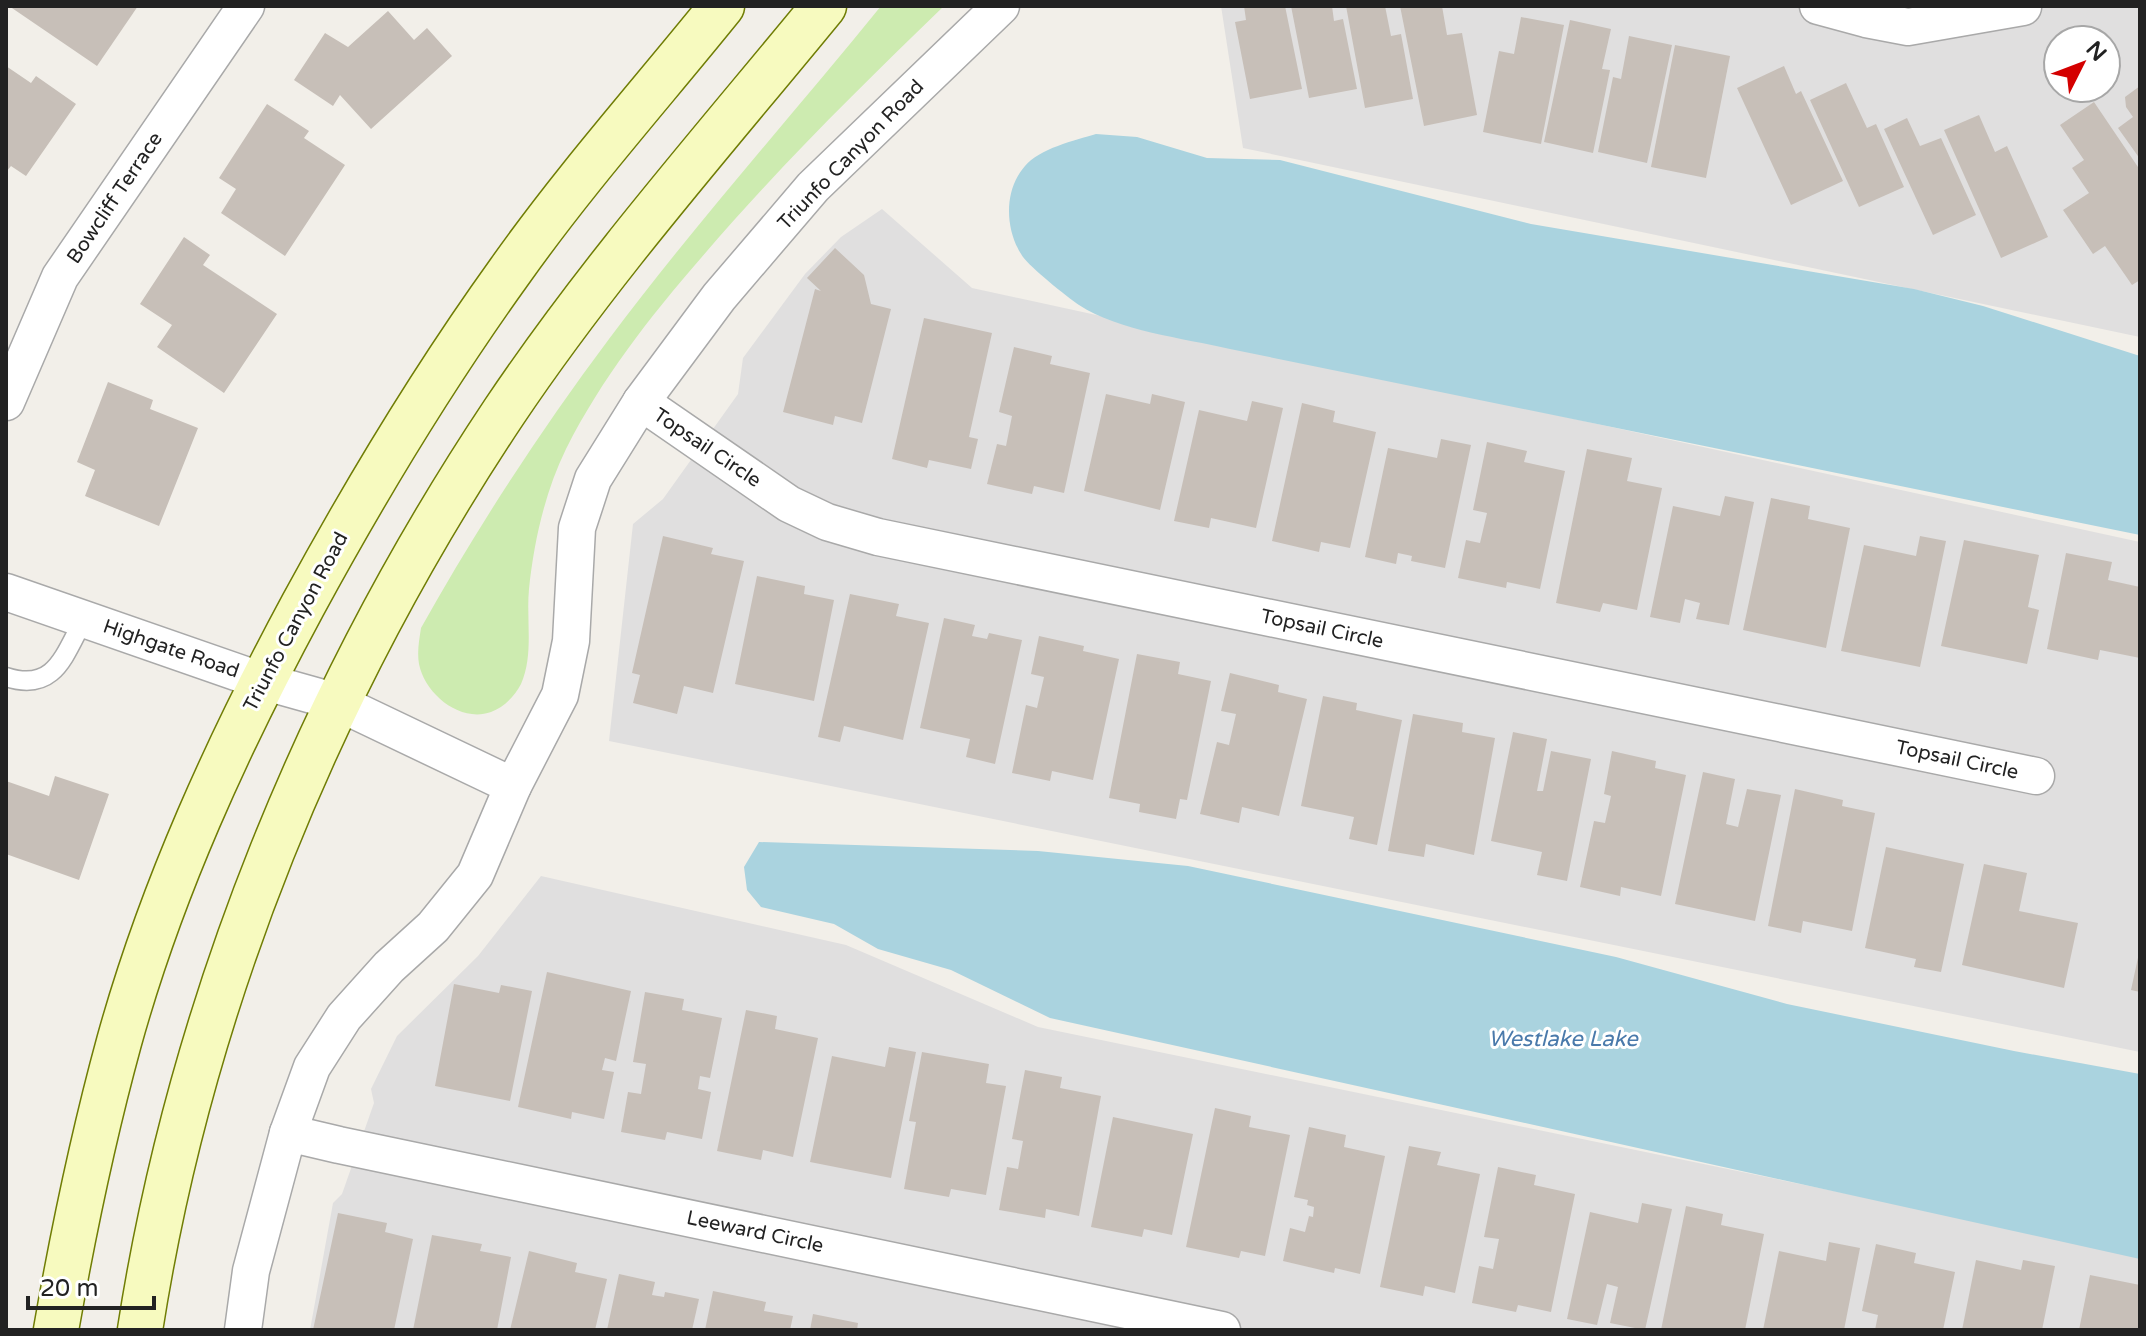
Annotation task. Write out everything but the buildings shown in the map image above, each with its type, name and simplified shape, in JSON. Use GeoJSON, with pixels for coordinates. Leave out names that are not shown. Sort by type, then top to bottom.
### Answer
{"type":"FeatureCollection","features":[{"type":"Feature","properties":{"kind":"street","name":"Bowcliff Terrace"},"geometry":{"type":"LineString","coordinates":[[6,402],[60,277],[246,6]]}},
{"type":"Feature","properties":{"kind":"street","name":"Triunfo Canyon Road"},"geometry":{"type":"LineString","coordinates":[[56,1330],[71,1243],[128,1015],[149,948],[192,832],[262,681],[354,511],[420,403],[469,331],[547,221],[722,6]]}},
{"type":"Feature","properties":{"kind":"street"},"geometry":{"type":"LineString","coordinates":[[140,1330],[152,1254],[175,1155],[219,1002],[254,895],[337,702],[430,531],[505,412],[642,227],[824,6]]}},
{"type":"Feature","properties":{"kind":"street","name":"Triunfo Canyon Road"},"geometry":{"type":"LineString","coordinates":[[243,1330],[251,1271],[288,1133],[312,1067],[344,1017],[389,967],[433,927],[475,875],[513,786],[560,695],[571,641],[577,528],[593,479],[641,402],[719,297],[813,187],[1001,6]]}},
{"type":"Feature","properties":{"kind":"street"},"geometry":{"type":"LineString","coordinates":[[1818,6],[1908,27],[2023,7]]}},
{"type":"Feature","properties":{"kind":"street","name":"Topsail Circle"},"geometry":{"type":"LineString","coordinates":[[641,402],[789,504],[827,522],[878,537],[2036,776]]}},
{"type":"Feature","properties":{"kind":"street","name":"Highgate Road"},"geometry":{"type":"LineString","coordinates":[[6,592],[262,681],[337,702]]}},
{"type":"Feature","properties":{"kind":"street"},"geometry":{"type":"LineString","coordinates":[[337,702],[513,786]]}},
{"type":"Feature","properties":{"kind":"street","name":"Leeward Circle"},"geometry":{"type":"LineString","coordinates":[[288,1133],[1222,1330]]}},
{"type":"Feature","properties":{"kind":"lane"},"geometry":{"type":"LineString","coordinates":[[6,677],[20,681],[39,680],[56,670],[84,619]]}},
{"type":"Feature","properties":{"kind":"shaded area"},"geometry":{"type":"Polygon","coordinates":[[[1221,6],[2140,6],[2140,337],[1243,148],[1221,6]]]}},
{"type":"Feature","properties":{"kind":"shaded area"},"geometry":{"type":"Polygon","coordinates":[[[882,209],[972,288],[2140,542],[2140,1052],[609,741],[633,524],[663,499],[738,394],[743,358],[805,274],[841,237],[882,209]]]}},
{"type":"Feature","properties":{"kind":"shaded area"},"geometry":{"type":"Polygon","coordinates":[[[541,876],[846,945],[1038,1027],[2140,1254],[2140,1330],[310,1330],[333,1203],[342,1194],[374,1103],[371,1089],[397,1036],[478,956],[541,876]]]}},
{"type":"Feature","properties":{"kind":"green space"},"geometry":{"type":"Polygon","coordinates":[[[881,6],[944,6],[759,192],[628,349],[580,423],[546,500],[531,571],[527,661],[521,684],[508,701],[491,712],[479,714],[456,710],[428,686],[418,655],[421,628],[464,554],[558,409],[609,339],[709,212],[881,6]]]}},
{"type":"Feature","properties":{"kind":"water"},"geometry":{"type":"Polygon","coordinates":[[[1096,134],[1137,137],[1207,158],[1280,160],[1531,224],[1914,289],[1983,306],[2140,356],[2140,535],[1172,337],[1113,321],[1079,305],[1033,268],[1017,247],[1010,223],[1013,187],[1025,166],[1048,150],[1096,134]]]}},
{"type":"Feature","properties":{"kind":"water","name":"Westlake Lake"},"geometry":{"type":"Polygon","coordinates":[[[759,842],[1038,851],[1188,866],[1616,957],[1787,1004],[2140,1074],[2140,1259],[1050,1018],[951,970],[878,949],[834,924],[761,907],[747,890],[744,867],[759,842]]]}}]}
